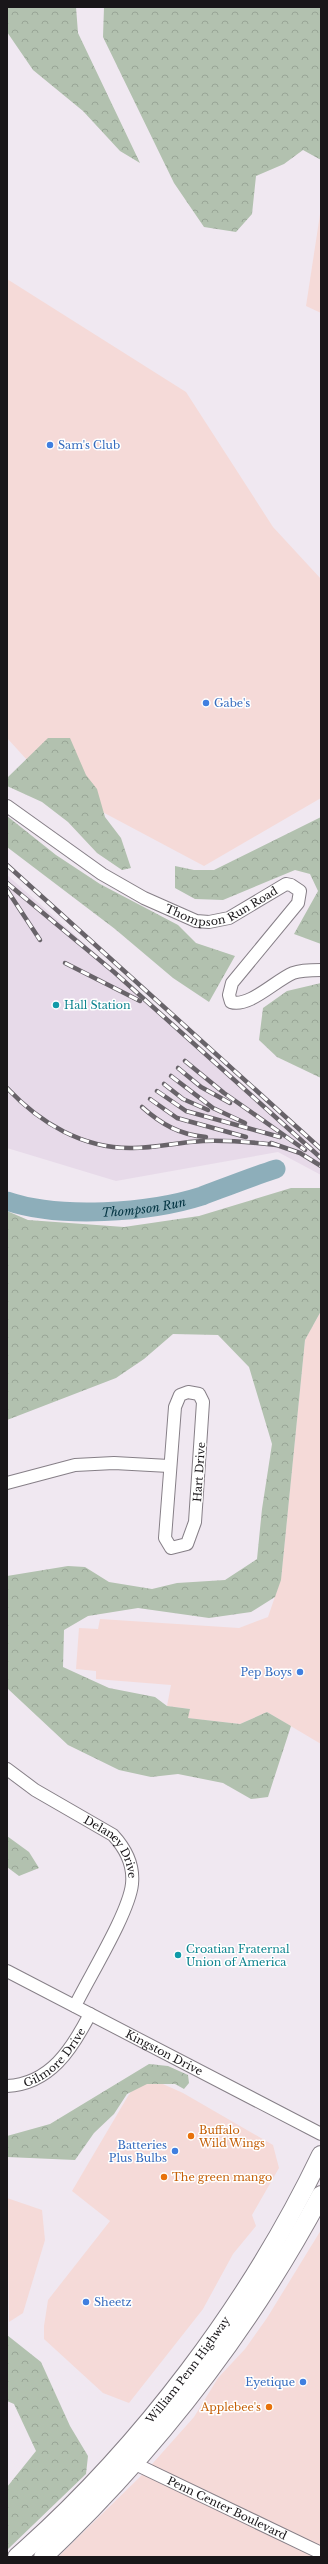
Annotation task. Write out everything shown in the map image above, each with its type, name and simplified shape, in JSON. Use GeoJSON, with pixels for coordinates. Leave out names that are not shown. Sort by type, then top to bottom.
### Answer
{"type":"FeatureCollection","features":[{"type":"Feature","properties":{"kind":"highway","name":"William Penn Highway"},"geometry":{"type":"LineString","coordinates":[[17,2557],[65,2511],[119,2453],[190,2367],[236,2303],[284,2226],[321,2155]]}},
{"type":"Feature","properties":{"kind":"highway","name":"William Penn Highway"},"geometry":{"type":"LineString","coordinates":[[43,2557],[134,2463],[181,2407],[254,2309],[290,2252],[321,2195]]}},
{"type":"Feature","properties":{"kind":"street","name":"Thompson Run Road"},"geometry":{"type":"LineString","coordinates":[[7,806],[102,874],[144,898],[196,921],[209,922],[229,918],[286,884],[296,887],[300,891],[298,903],[232,983],[228,995],[232,1002],[236,1003],[248,1000],[295,972],[321,970]]}},
{"type":"Feature","properties":{"kind":"street","name":"Hart Drive"},"geometry":{"type":"LineString","coordinates":[[188,1392],[199,1394],[203,1402],[195,1522],[187,1544],[172,1548],[165,1538],[169,1466],[175,1407],[180,1395],[188,1392]]}},
{"type":"Feature","properties":{"kind":"street"},"geometry":{"type":"LineString","coordinates":[[7,1483],[75,1465],[114,1463],[169,1466]]}},
{"type":"Feature","properties":{"kind":"street","name":"Delaney Drive"},"geometry":{"type":"LineString","coordinates":[[7,1769],[35,1790],[113,1835],[121,1843],[130,1862],[132,1884],[127,1904],[74,2006]]}},
{"type":"Feature","properties":{"kind":"street","name":"Kingston Drive"},"geometry":{"type":"LineString","coordinates":[[7,1971],[321,2134]]}},
{"type":"Feature","properties":{"kind":"street","name":"Gilmore Drive"},"geometry":{"type":"LineString","coordinates":[[7,2086],[34,2080],[54,2067],[73,2046],[90,2014]]}},
{"type":"Feature","properties":{"kind":"street","name":"Penn Center Boulevard"},"geometry":{"type":"LineString","coordinates":[[119,2453],[134,2463],[321,2553]]}},
{"type":"Feature","properties":{"kind":"shaded area"},"geometry":{"type":"Polygon","coordinates":[[[321,208],[321,313],[306,306],[321,208]]]}},
{"type":"Feature","properties":{"kind":"shaded area"},"geometry":{"type":"Polygon","coordinates":[[[7,279],[186,392],[273,527],[321,579],[321,798],[204,866],[48,783],[7,738],[7,279]]]}},
{"type":"Feature","properties":{"kind":"shaded area"},"geometry":{"type":"Polygon","coordinates":[[[7,875],[321,1153],[321,1175],[278,1152],[116,1181],[7,1148],[7,875]]]}},
{"type":"Feature","properties":{"kind":"shaded area"},"geometry":{"type":"Polygon","coordinates":[[[321,1311],[321,1744],[267,1712],[240,1724],[187,1718],[190,1709],[167,1706],[171,1685],[96,1679],[96,1671],[76,1669],[79,1628],[98,1629],[100,1619],[239,1628],[268,1617],[281,1579],[305,1340],[321,1311]]]}},
{"type":"Feature","properties":{"kind":"shaded area"},"geometry":{"type":"Polygon","coordinates":[[[147,2077],[183,2093],[273,2145],[279,2168],[252,2215],[256,2226],[233,2254],[203,2309],[129,2403],[103,2393],[44,2339],[44,2326],[48,2300],[110,2221],[72,2191],[128,2096],[140,2079],[147,2077]]]}},
{"type":"Feature","properties":{"kind":"shaded area"},"geometry":{"type":"Polygon","coordinates":[[[7,2198],[42,2210],[45,2240],[23,2313],[9,2322],[7,2198]]]}},
{"type":"Feature","properties":{"kind":"shaded area"},"geometry":{"type":"Polygon","coordinates":[[[321,2230],[321,2557],[58,2557],[145,2472],[194,2417],[218,2378],[245,2349],[267,2318],[321,2230]]]}},
{"type":"Feature","properties":{"kind":"green space"},"geometry":{"type":"Polygon","coordinates":[[[7,7],[76,7],[78,33],[140,163],[120,151],[83,111],[33,70],[7,32],[7,7]]]}},
{"type":"Feature","properties":{"kind":"green space"},"geometry":{"type":"Polygon","coordinates":[[[104,7],[321,7],[321,160],[303,150],[284,164],[256,176],[252,214],[236,232],[204,227],[174,183],[103,37],[104,7]]]}},
{"type":"Feature","properties":{"kind":"green space"},"geometry":{"type":"Polygon","coordinates":[[[48,738],[70,738],[86,775],[97,789],[105,817],[121,838],[131,868],[122,870],[97,853],[68,822],[42,802],[7,786],[7,778],[48,738]]]}},
{"type":"Feature","properties":{"kind":"green space"},"geometry":{"type":"Polygon","coordinates":[[[7,816],[56,855],[100,884],[178,925],[196,943],[235,956],[209,1002],[173,978],[115,929],[7,847],[7,816]]]}},
{"type":"Feature","properties":{"kind":"green space"},"geometry":{"type":"Polygon","coordinates":[[[321,817],[321,944],[294,934],[318,891],[310,874],[295,870],[223,900],[195,899],[175,888],[175,866],[194,870],[214,870],[321,817]]]}},
{"type":"Feature","properties":{"kind":"green space"},"geometry":{"type":"Polygon","coordinates":[[[321,983],[321,1078],[277,1057],[259,1040],[263,1008],[287,991],[321,983]]]}},
{"type":"Feature","properties":{"kind":"green space"},"geometry":{"type":"Polygon","coordinates":[[[291,1188],[321,1188],[321,1311],[305,1340],[281,1580],[275,1597],[251,1612],[209,1618],[138,1608],[88,1616],[64,1630],[63,1667],[109,1688],[155,1697],[167,1706],[190,1709],[188,1718],[240,1724],[267,1712],[291,1726],[268,1797],[251,1799],[223,1783],[178,1774],[151,1777],[119,1770],[68,1745],[7,1688],[7,1576],[68,1566],[85,1567],[109,1582],[152,1589],[177,1583],[225,1580],[257,1559],[262,1509],[272,1444],[249,1367],[218,1335],[173,1334],[144,1359],[116,1378],[7,1420],[7,1211],[28,1220],[124,1227],[199,1216],[291,1188]]]}},
{"type":"Feature","properties":{"kind":"green space"},"geometry":{"type":"Polygon","coordinates":[[[7,1836],[29,1852],[39,1868],[19,1876],[7,1867],[7,1836]]]}},
{"type":"Feature","properties":{"kind":"green space"},"geometry":{"type":"Polygon","coordinates":[[[149,2064],[168,2066],[188,2075],[189,2083],[184,2089],[175,2084],[147,2084],[127,2094],[114,2114],[94,2133],[75,2160],[7,2157],[7,2136],[50,2124],[149,2064]]]}},
{"type":"Feature","properties":{"kind":"green space"},"geometry":{"type":"Polygon","coordinates":[[[7,2335],[41,2362],[70,2426],[88,2456],[86,2474],[7,2550],[7,2487],[36,2451],[14,2404],[7,2401],[7,2335]]]}},
{"type":"Feature","properties":{"kind":"waterway","name":"Thompson Run"},"geometry":{"type":"LineString","coordinates":[[7,1201],[28,1207],[78,1212],[131,1210],[181,1202],[202,1196],[276,1169]]}},
{"type":"Feature","properties":{"kind":"railway"},"geometry":{"type":"LineString","coordinates":[[7,865],[321,1149]]}},
{"type":"Feature","properties":{"kind":"railway"},"geometry":{"type":"LineString","coordinates":[[7,883],[114,972],[321,1158]]}},
{"type":"Feature","properties":{"kind":"railway"},"geometry":{"type":"LineString","coordinates":[[7,890],[40,940]]}},
{"type":"Feature","properties":{"kind":"railway"},"geometry":{"type":"LineString","coordinates":[[65,963],[140,1001]]}},
{"type":"Feature","properties":{"kind":"railway"},"geometry":{"type":"LineString","coordinates":[[185,1061],[224,1093],[305,1150]]}},
{"type":"Feature","properties":{"kind":"railway"},"geometry":{"type":"LineString","coordinates":[[178,1068],[201,1087],[230,1103]]}},
{"type":"Feature","properties":{"kind":"railway"},"geometry":{"type":"LineString","coordinates":[[171,1076],[213,1108],[245,1123]]}},
{"type":"Feature","properties":{"kind":"railway"},"geometry":{"type":"LineString","coordinates":[[164,1084],[183,1099],[208,1110]]}},
{"type":"Feature","properties":{"kind":"railway"},"geometry":{"type":"LineString","coordinates":[[7,1088],[20,1101],[48,1123],[80,1139],[97,1144],[133,1148],[203,1141],[249,1142],[276,1145]]}},
{"type":"Feature","properties":{"kind":"railway"},"geometry":{"type":"LineString","coordinates":[[157,1091],[186,1111],[280,1137]]}},
{"type":"Feature","properties":{"kind":"railway"},"geometry":{"type":"LineString","coordinates":[[150,1099],[177,1118],[246,1137]]}},
{"type":"Feature","properties":{"kind":"railway"},"geometry":{"type":"LineString","coordinates":[[142,1107],[156,1119],[171,1128],[188,1134],[206,1137]]}},
{"type":"Feature","properties":{"kind":"railway"},"geometry":{"type":"LineString","coordinates":[[271,1143],[300,1153],[321,1166]]}},
{"type":"Feature","properties":{"kind":"place","name":"Sam's Club"},"geometry":{"type":"Point","coordinates":[50,445]}},
{"type":"Feature","properties":{"kind":"place","name":"Gabe's"},"geometry":{"type":"Point","coordinates":[206,703]}},
{"type":"Feature","properties":{"kind":"place","name":"Hall Station"},"geometry":{"type":"Point","coordinates":[56,1005]}},
{"type":"Feature","properties":{"kind":"place","name":"Pep Boys"},"geometry":{"type":"Point","coordinates":[300,1672]}},
{"type":"Feature","properties":{"kind":"place","name":"Croatian Fraternal Union of America"},"geometry":{"type":"Point","coordinates":[178,1955]}},
{"type":"Feature","properties":{"kind":"place","name":"Buffalo Wild Wings"},"geometry":{"type":"Point","coordinates":[191,2136]}},
{"type":"Feature","properties":{"kind":"place","name":"Batteries Plus Bulbs"},"geometry":{"type":"Point","coordinates":[175,2151]}},
{"type":"Feature","properties":{"kind":"place","name":"The green mango"},"geometry":{"type":"Point","coordinates":[164,2177]}},
{"type":"Feature","properties":{"kind":"place","name":"Sheetz"},"geometry":{"type":"Point","coordinates":[86,2302]}},
{"type":"Feature","properties":{"kind":"place","name":"Eyetique"},"geometry":{"type":"Point","coordinates":[303,2382]}},
{"type":"Feature","properties":{"kind":"place","name":"Applebee's"},"geometry":{"type":"Point","coordinates":[269,2407]}}]}
